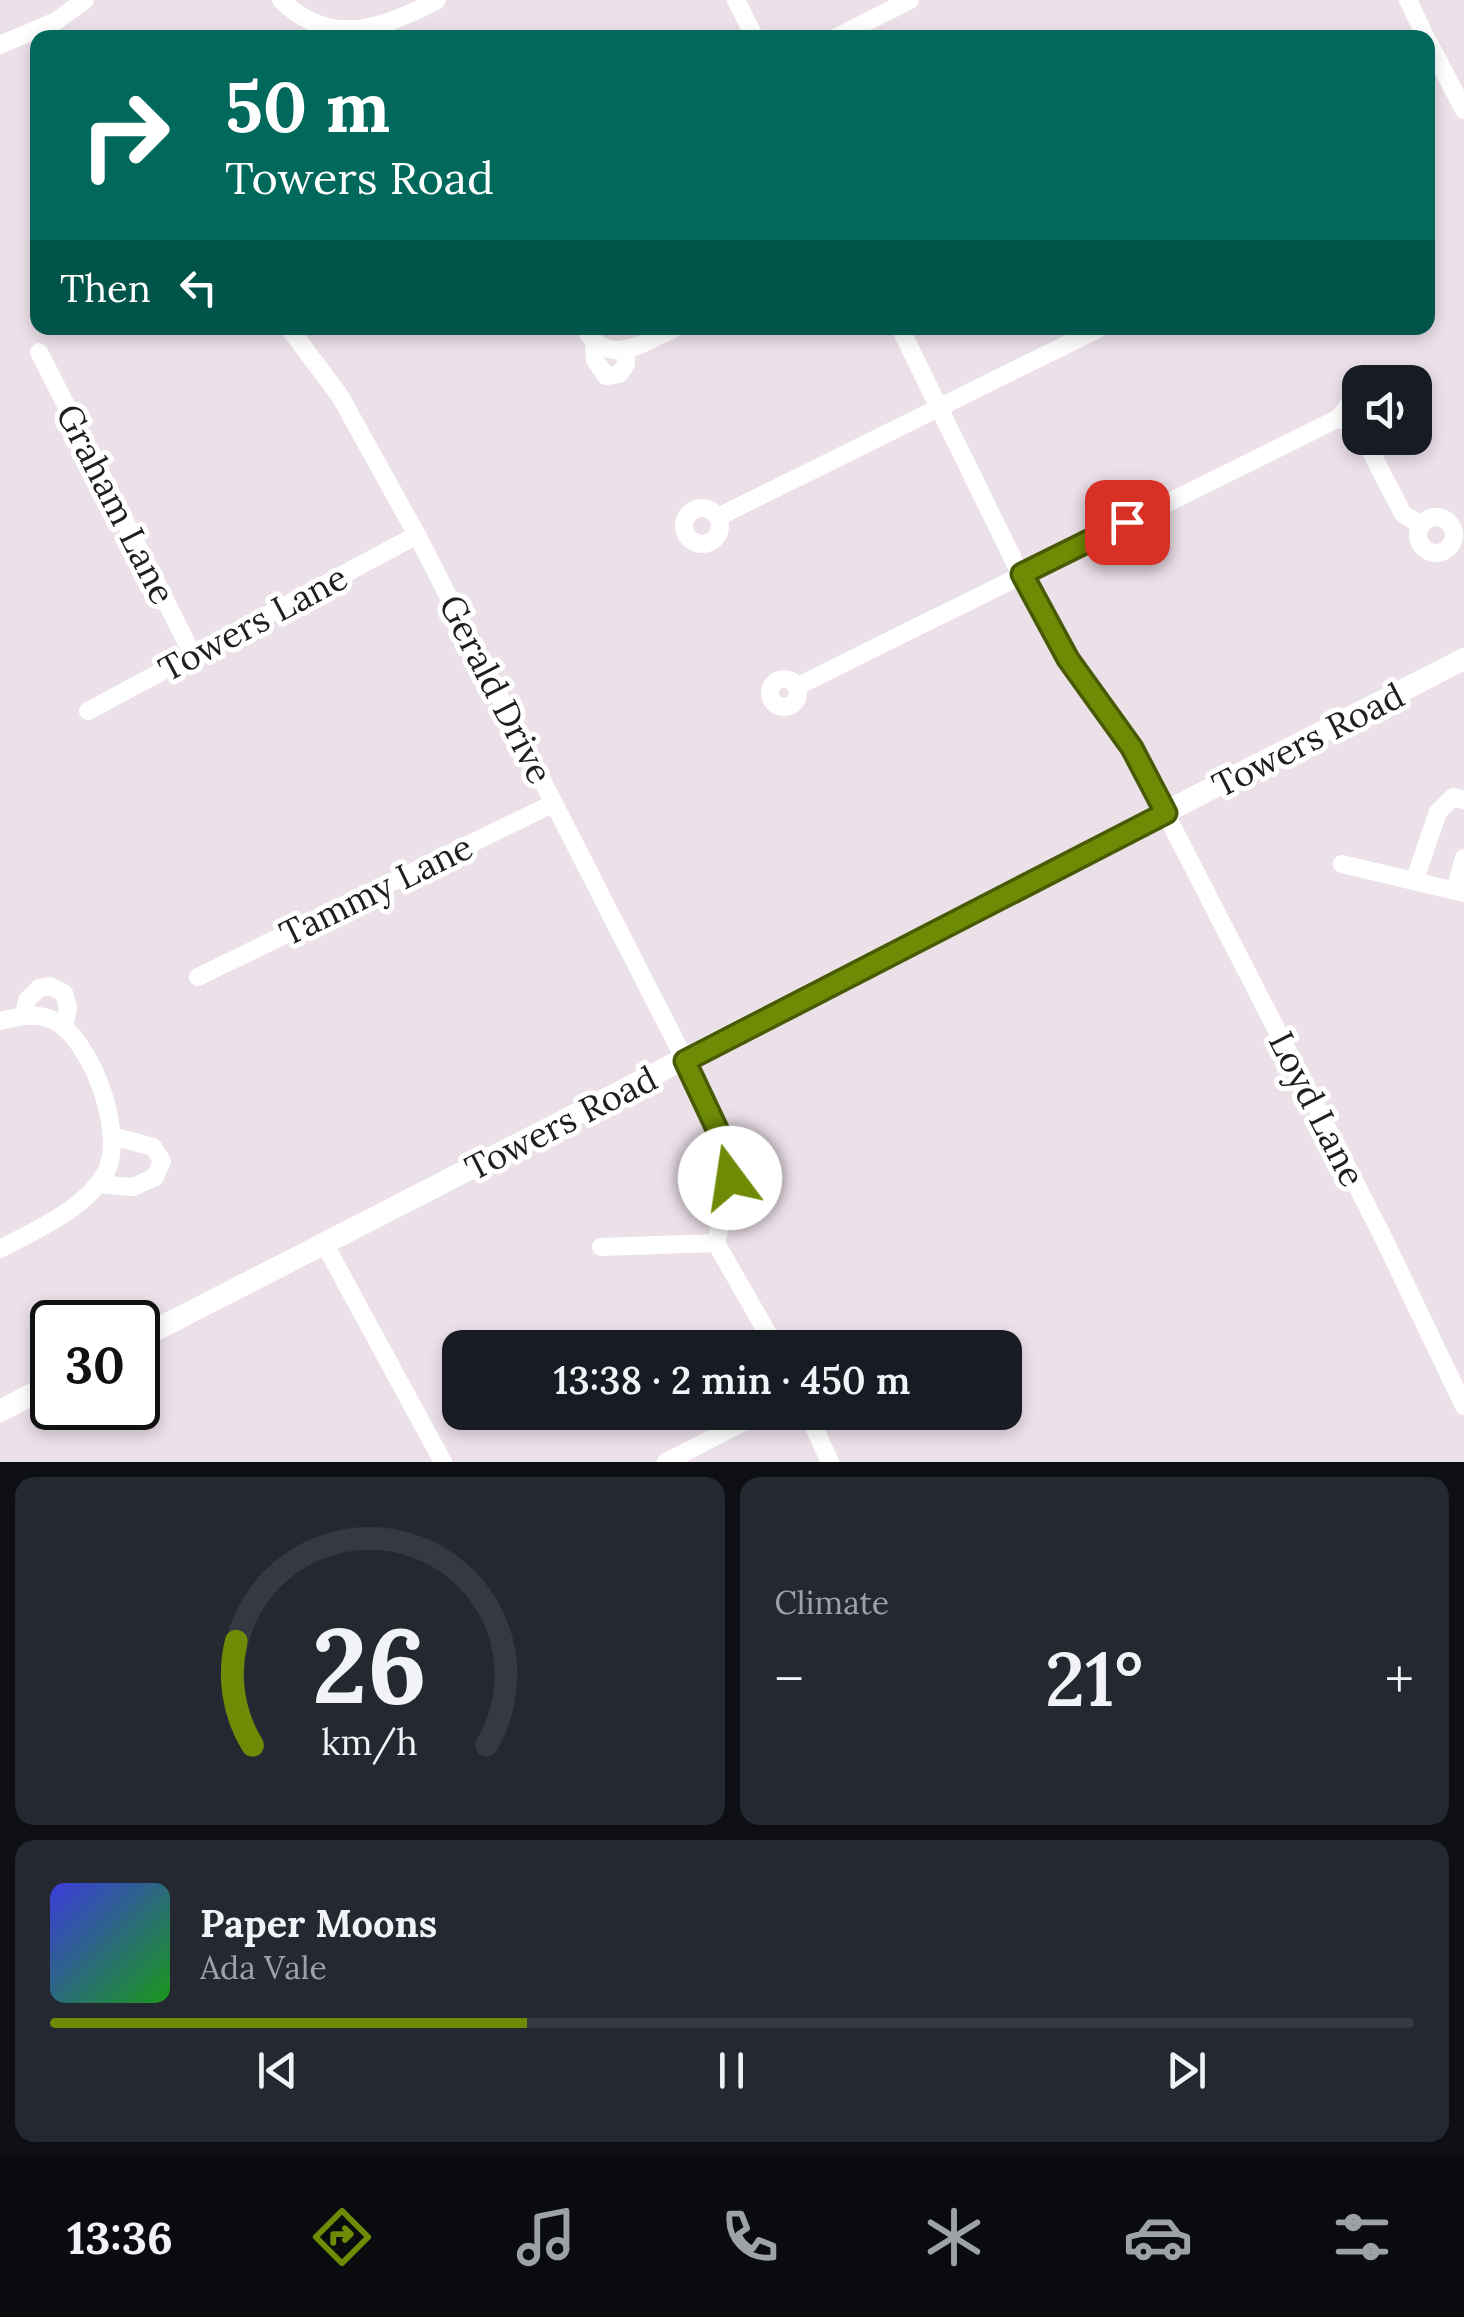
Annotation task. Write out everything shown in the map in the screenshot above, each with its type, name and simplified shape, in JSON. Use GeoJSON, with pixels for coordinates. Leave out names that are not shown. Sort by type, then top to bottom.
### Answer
{"type":"FeatureCollection","features":[{"type":"Feature","properties":{"kind":"main road","name":"Towers Road"},"geometry":{"type":"LineString","coordinates":[[160,1329],[1464,659]]}},
{"type":"Feature","properties":{"kind":"main road"},"geometry":{"type":"LineString","coordinates":[[0,1411],[30,1395]]}},
{"type":"Feature","properties":{"kind":"street"},"geometry":{"type":"LineString","coordinates":[[60,29],[85,0]]}},
{"type":"Feature","properties":{"kind":"street"},"geometry":{"type":"LineString","coordinates":[[281,0],[301,16],[336,30]]}},
{"type":"Feature","properties":{"kind":"street"},"geometry":{"type":"LineString","coordinates":[[369,30],[437,0]]}},
{"type":"Feature","properties":{"kind":"street"},"geometry":{"type":"LineString","coordinates":[[736,0],[751,30]]}},
{"type":"Feature","properties":{"kind":"street"},"geometry":{"type":"LineString","coordinates":[[851,30],[910,0]]}},
{"type":"Feature","properties":{"kind":"street"},"geometry":{"type":"LineString","coordinates":[[1408,0],[1422,30]]}},
{"type":"Feature","properties":{"kind":"street"},"geometry":{"type":"LineString","coordinates":[[301,16],[302,30]]}},
{"type":"Feature","properties":{"kind":"street"},"geometry":{"type":"LineString","coordinates":[[0,46],[30,38]]}},
{"type":"Feature","properties":{"kind":"street"},"geometry":{"type":"LineString","coordinates":[[1435,55],[1464,110]]}},
{"type":"Feature","properties":{"kind":"street","name":"Gerald Drive"},"geometry":{"type":"LineString","coordinates":[[294,335],[340,396],[417,535],[725,1146],[730,1178],[716,1243]]}},
{"type":"Feature","properties":{"kind":"street"},"geometry":{"type":"LineString","coordinates":[[590,335],[613,351],[626,351],[659,335]]}},
{"type":"Feature","properties":{"kind":"street","name":"Loyd Lane"},"geometry":{"type":"LineString","coordinates":[[903,335],[1060,645],[1132,748],[1381,1233],[1464,1406]]}},
{"type":"Feature","properties":{"kind":"street"},"geometry":{"type":"LineString","coordinates":[[718,517],[1086,335]]}},
{"type":"Feature","properties":{"kind":"street","name":"Graham Lane"},"geometry":{"type":"LineString","coordinates":[[39,352],[193,655]]}},
{"type":"Feature","properties":{"kind":"street"},"geometry":{"type":"LineString","coordinates":[[796,688],[1342,414]]}},
{"type":"Feature","properties":{"kind":"street"},"geometry":{"type":"LineString","coordinates":[[1373,455],[1403,514],[1420,525]]}},
{"type":"Feature","properties":{"kind":"street","name":"Towers Lane"},"geometry":{"type":"LineString","coordinates":[[88,711],[417,535]]}},
{"type":"Feature","properties":{"kind":"street"},"geometry":{"type":"LineString","coordinates":[[1415,879],[1438,812],[1453,797],[1464,800]]}},
{"type":"Feature","properties":{"kind":"street","name":"Tammy Lane"},"geometry":{"type":"LineString","coordinates":[[198,977],[554,803]]}},
{"type":"Feature","properties":{"kind":"street"},"geometry":{"type":"LineString","coordinates":[[1342,864],[1459,892],[1464,858]]}},
{"type":"Feature","properties":{"kind":"street"},"geometry":{"type":"LineString","coordinates":[[24,1015],[27,1000],[38,988],[50,986],[64,993],[68,1007],[64,1028]]}},
{"type":"Feature","properties":{"kind":"street"},"geometry":{"type":"LineString","coordinates":[[0,1021],[24,1015],[43,1017],[64,1028],[92,1064],[114,1149],[98,1184],[41,1227],[0,1250]]}},
{"type":"Feature","properties":{"kind":"street"},"geometry":{"type":"LineString","coordinates":[[98,1184],[132,1187],[155,1176],[162,1161],[153,1147],[112,1136]]}},
{"type":"Feature","properties":{"kind":"street"},"geometry":{"type":"LineString","coordinates":[[324,1243],[444,1462]]}},
{"type":"Feature","properties":{"kind":"street"},"geometry":{"type":"LineString","coordinates":[[601,1247],[716,1243],[766,1330]]}},
{"type":"Feature","properties":{"kind":"street"},"geometry":{"type":"LineString","coordinates":[[666,1462],[727,1430]]}},
{"type":"Feature","properties":{"kind":"street"},"geometry":{"type":"LineString","coordinates":[[815,1430],[830,1462]]}},
{"type":"Feature","properties":{"kind":"route"},"geometry":{"type":"LineString","coordinates":[[730,1178],[725,1146],[685,1061],[1166,813],[1124,734],[1042,618],[1022,574],[1127,522]]}}]}
